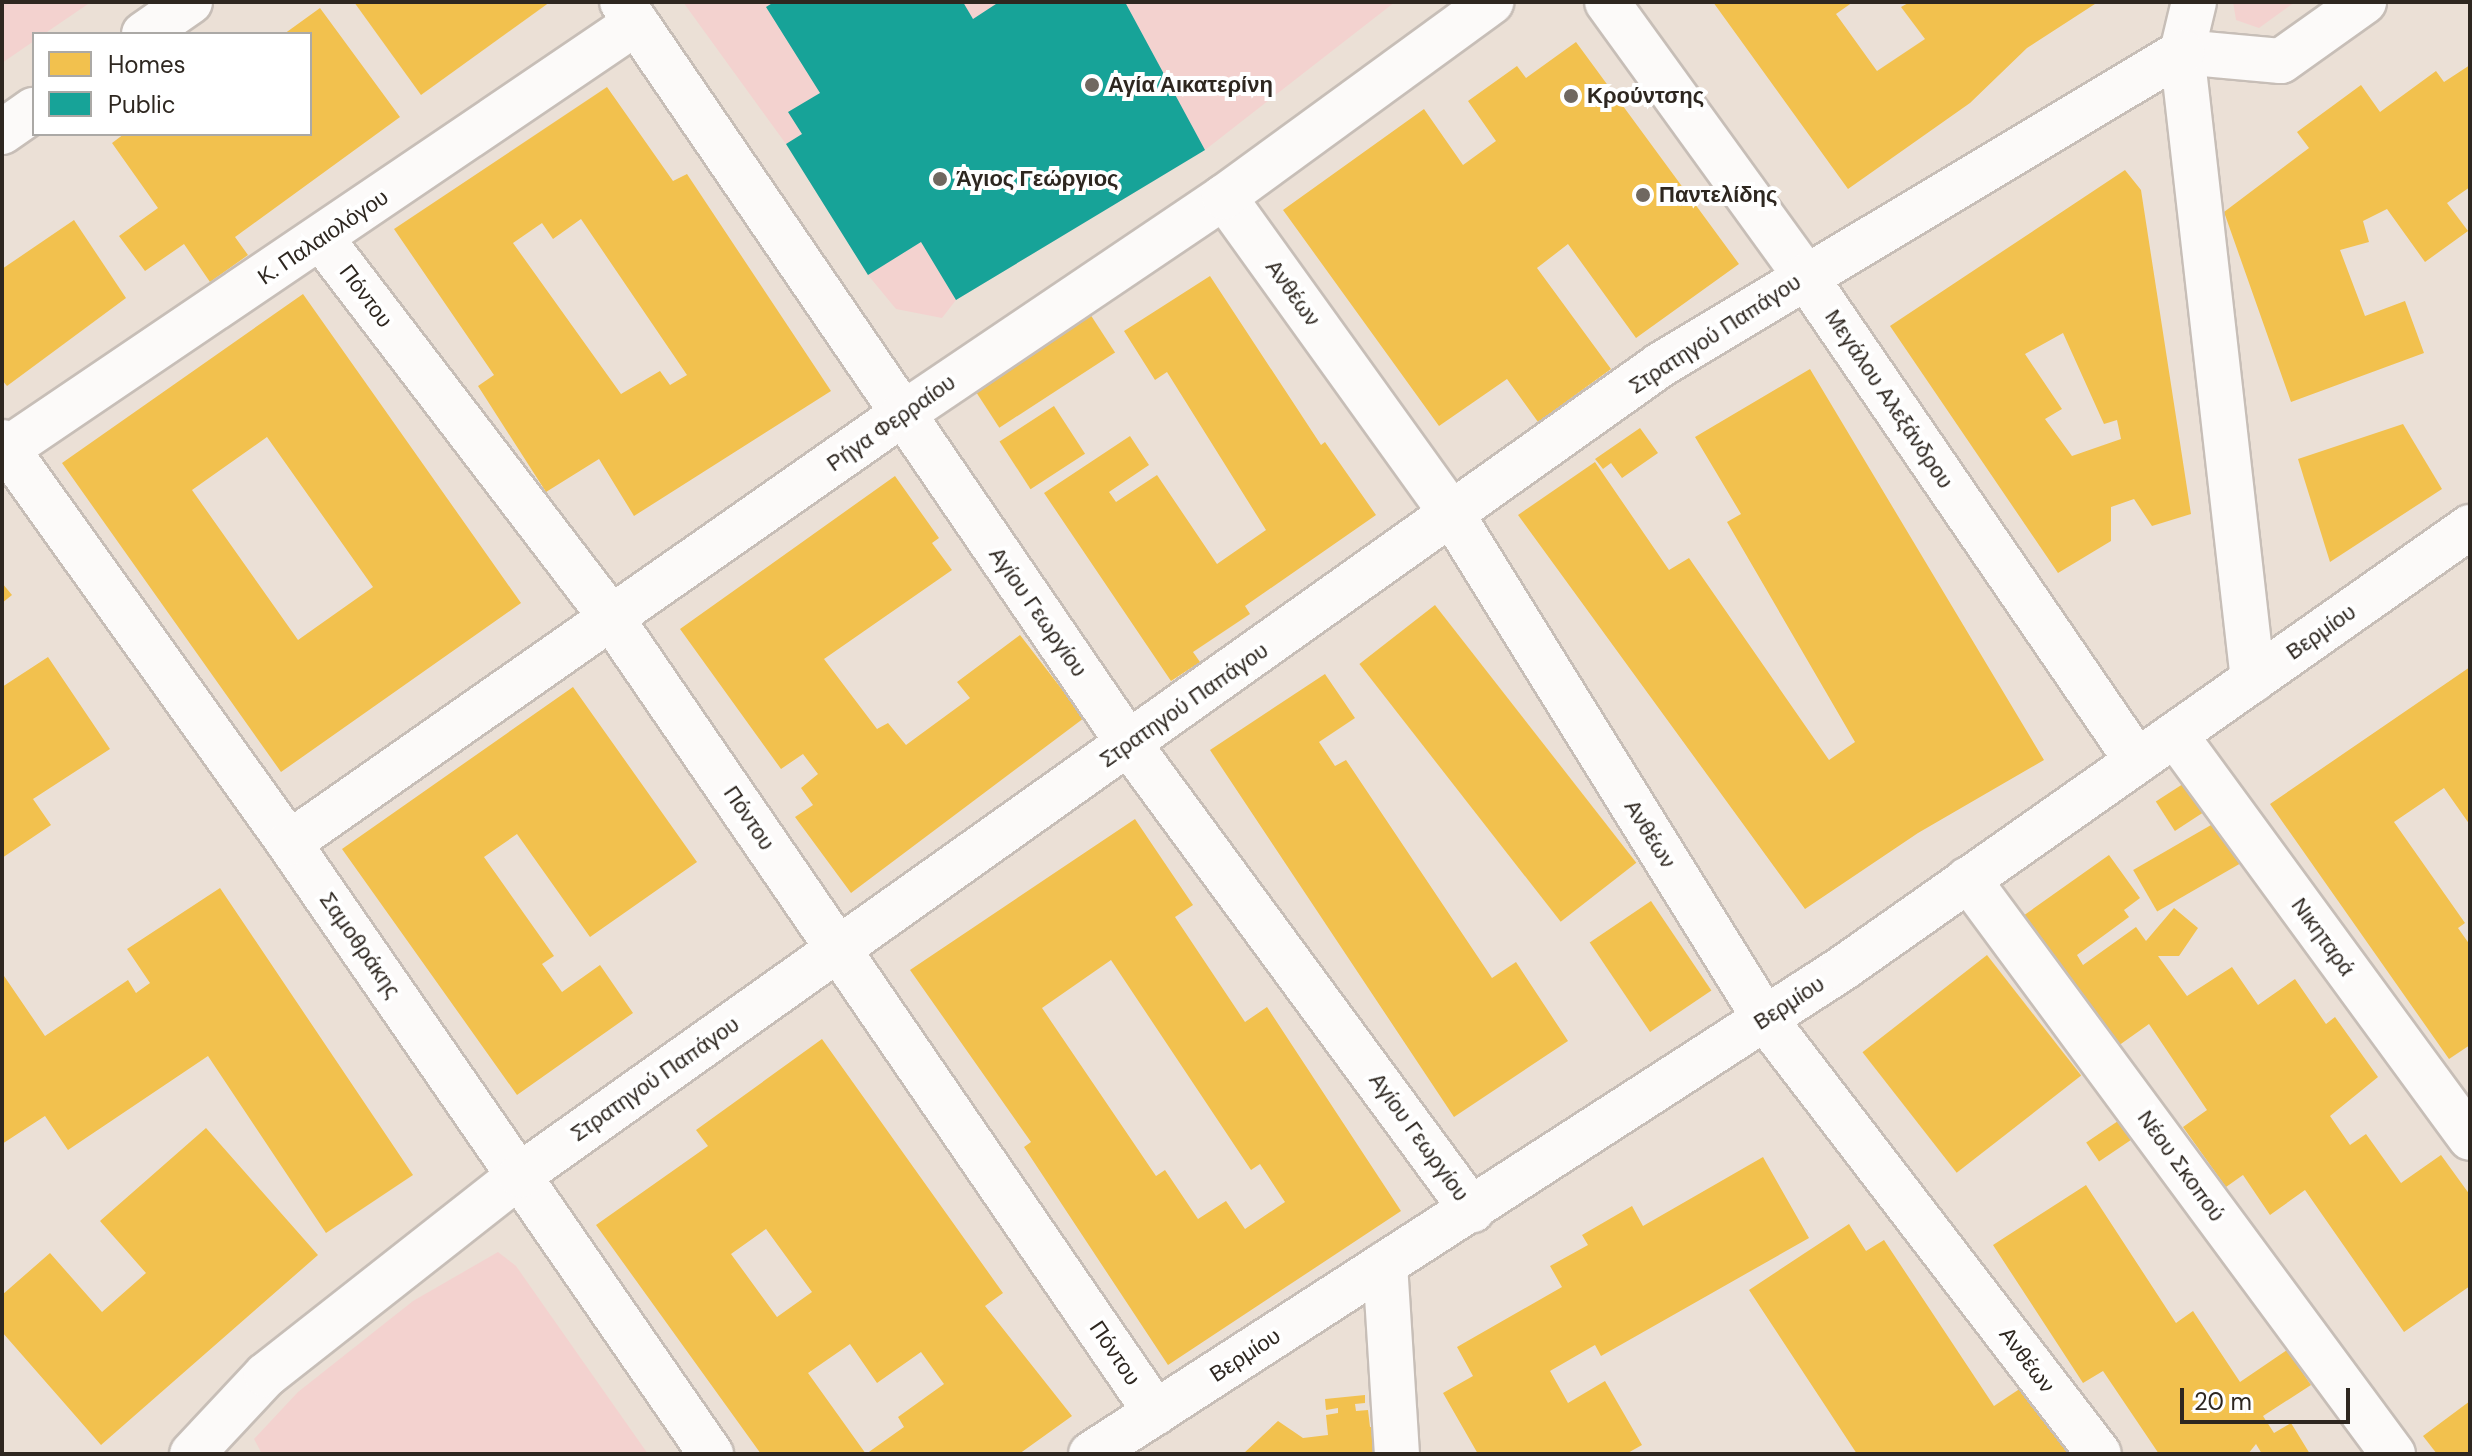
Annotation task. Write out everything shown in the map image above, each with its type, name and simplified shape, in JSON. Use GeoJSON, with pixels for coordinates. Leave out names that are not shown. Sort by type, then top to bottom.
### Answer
{"type":"FeatureCollection","features":[{"type":"Feature","properties":{"kind":"street"},"geometry":{"type":"LineString","coordinates":[[147,32],[190,2]]}},
{"type":"Feature","properties":{"kind":"street","name":"Ρήγα Φερραίου"},"geometry":{"type":"LineString","coordinates":[[289,843],[901,415],[1224,197],[1491,2]]}},
{"type":"Feature","properties":{"kind":"street","name":"Μεγάλου Αλεξάνδρου"},"geometry":{"type":"LineString","coordinates":[[1607,2],[1805,276],[2137,761]]}},
{"type":"Feature","properties":{"kind":"street"},"geometry":{"type":"LineString","coordinates":[[2194,2],[2182,52],[2253,680]]}},
{"type":"Feature","properties":{"kind":"street"},"geometry":{"type":"LineString","coordinates":[[2182,52],[2281,61],[2364,2]]}},
{"type":"Feature","properties":{"kind":"street","name":"Κ. Παλαιολόγου"},"geometry":{"type":"LineString","coordinates":[[5,446],[321,238],[629,12]]}},
{"type":"Feature","properties":{"kind":"street","name":"Αγίου Γεωργίου"},"geometry":{"type":"LineString","coordinates":[[629,12],[901,415],[1129,744],[1472,1210]]}},
{"type":"Feature","properties":{"kind":"street","name":"Στρατηγού Παπάγου"},"geometry":{"type":"LineString","coordinates":[[192,1454],[266,1375],[520,1175],[1453,516],[1660,365],[2182,52]]}},
{"type":"Feature","properties":{"kind":"street"},"geometry":{"type":"LineString","coordinates":[[2,132],[32,111]]}},
{"type":"Feature","properties":{"kind":"street","name":"Ανθέων"},"geometry":{"type":"LineString","coordinates":[[1224,197],[1453,516],[1765,1019],[2099,1454]]}},
{"type":"Feature","properties":{"kind":"street","name":"Πόντου"},"geometry":{"type":"LineString","coordinates":[[321,238],[612,619],[1156,1413]]}},
{"type":"Feature","properties":{"kind":"street","name":"Σαμοθράκης"},"geometry":{"type":"LineString","coordinates":[[5,446],[289,843],[711,1454]]}},
{"type":"Feature","properties":{"kind":"street","name":"Βερμίου"},"geometry":{"type":"LineString","coordinates":[[1091,1454],[1765,1019],[2253,680],[2466,538]]}},
{"type":"Feature","properties":{"kind":"street","name":"Νικηταρά"},"geometry":{"type":"LineString","coordinates":[[2176,736],[2470,1138]]}},
{"type":"Feature","properties":{"kind":"street","name":"Νέου Σκοπού"},"geometry":{"type":"LineString","coordinates":[[1968,879],[2393,1454]]}},
{"type":"Feature","properties":{"kind":"street"},"geometry":{"type":"LineString","coordinates":[[1385,1264],[1397,1454]]}},
{"type":"Feature","properties":{"kind":"shaded area"},"geometry":{"type":"Polygon","coordinates":[[[2,2],[91,2],[47,32],[32,32],[32,42],[2,63],[2,2]]]}},
{"type":"Feature","properties":{"kind":"shaded area"},"geometry":{"type":"Polygon","coordinates":[[[683,2],[1395,2],[1205,150],[956,300],[942,318],[896,309],[868,275],[786,144],[683,2]]]}},
{"type":"Feature","properties":{"kind":"shaded area"},"geometry":{"type":"Polygon","coordinates":[[[2233,2],[2295,2],[2259,28],[2236,20],[2233,2]]]}},
{"type":"Feature","properties":{"kind":"shaded area"},"geometry":{"type":"Polygon","coordinates":[[[498,1252],[516,1266],[648,1454],[262,1454],[254,1439],[298,1392],[413,1301],[498,1252]]]}},
{"type":"Feature","properties":{"kind":"building: Homes"},"geometry":{"type":"Polygon","coordinates":[[[354,2],[550,2],[421,95],[354,2]]]}},
{"type":"Feature","properties":{"kind":"building: Homes"},"geometry":{"type":"Polygon","coordinates":[[[1713,2],[1853,2],[1836,14],[1877,71],[1925,39],[1901,7],[1910,2],[2098,2],[2027,48],[1970,103],[1848,189],[1713,2]]]}},
{"type":"Feature","properties":{"kind":"building: Homes"},"geometry":{"type":"Polygon","coordinates":[[[320,8],[400,117],[235,237],[248,255],[210,282],[184,244],[145,271],[119,236],[158,208],[112,143],[121,136],[312,136],[312,32],[287,32],[320,8]]]}},
{"type":"Feature","properties":{"kind":"building: Homes"},"geometry":{"type":"Polygon","coordinates":[[[1576,42],[1739,264],[1636,338],[1568,244],[1537,268],[1611,369],[1538,422],[1507,379],[1439,426],[1283,210],[1424,109],[1463,165],[1496,141],[1468,101],[1517,66],[1526,78],[1576,42]]]}},
{"type":"Feature","properties":{"kind":"building: Homes"},"geometry":{"type":"Polygon","coordinates":[[[2470,65],[2470,187],[2447,203],[2468,231],[2425,262],[2387,209],[2363,221],[2369,242],[2340,250],[2365,316],[2405,301],[2424,353],[2291,402],[2224,212],[2309,148],[2297,132],[2361,85],[2380,112],[2436,71],[2444,82],[2470,65]]]}},
{"type":"Feature","properties":{"kind":"building: Homes"},"geometry":{"type":"Polygon","coordinates":[[[607,87],[673,181],[687,174],[831,391],[634,516],[599,459],[546,492],[478,386],[494,375],[394,229],[607,87]],[[581,219],[553,239],[542,223],[513,243],[621,394],[660,371],[670,385],[687,375],[581,219]]]}},
{"type":"Feature","properties":{"kind":"building: Homes"},"geometry":{"type":"Polygon","coordinates":[[[2125,170],[2141,190],[2191,514],[2152,526],[2134,499],[2111,507],[2111,541],[2058,573],[1890,326],[2125,170]],[[2063,333],[2025,354],[2062,409],[2045,419],[2072,456],[2121,439],[2117,420],[2104,424],[2063,333]]]}},
{"type":"Feature","properties":{"kind":"building: Homes"},"geometry":{"type":"Polygon","coordinates":[[[74,220],[126,298],[7,386],[2,380],[2,269],[74,220]]]}},
{"type":"Feature","properties":{"kind":"building: Homes"},"geometry":{"type":"Polygon","coordinates":[[[1210,276],[1321,445],[1325,442],[1376,515],[1245,606],[1250,614],[1193,652],[1200,662],[1171,681],[1044,493],[1130,436],[1149,465],[1109,492],[1116,502],[1157,475],[1217,564],[1266,530],[1167,372],[1155,380],[1124,331],[1210,276]]]}},
{"type":"Feature","properties":{"kind":"building: Homes"},"geometry":{"type":"Polygon","coordinates":[[[303,294],[521,603],[281,772],[62,463],[303,294]],[[267,437],[192,490],[298,640],[373,587],[267,437]]]}},
{"type":"Feature","properties":{"kind":"building: Homes"},"geometry":{"type":"Polygon","coordinates":[[[1090,314],[1115,353],[999,428],[974,389],[1090,314]]]}},
{"type":"Feature","properties":{"kind":"building: Homes"},"geometry":{"type":"Polygon","coordinates":[[[1810,369],[2044,760],[1918,833],[1805,909],[1518,515],[1595,462],[1669,570],[1689,558],[1829,760],[1855,742],[1727,522],[1741,514],[1695,437],[1810,369]]]}},
{"type":"Feature","properties":{"kind":"building: Homes"},"geometry":{"type":"Polygon","coordinates":[[[1054,406],[1085,454],[1031,489],[999,441],[1054,406]]]}},
{"type":"Feature","properties":{"kind":"building: Homes"},"geometry":{"type":"Polygon","coordinates":[[[2403,424],[2442,489],[2330,562],[2298,459],[2403,424]]]}},
{"type":"Feature","properties":{"kind":"building: Homes"},"geometry":{"type":"Polygon","coordinates":[[[1640,428],[1658,453],[1622,478],[1611,463],[1603,469],[1595,459],[1640,428]]]}},
{"type":"Feature","properties":{"kind":"building: Homes"},"geometry":{"type":"Polygon","coordinates":[[[895,476],[939,538],[932,543],[952,570],[824,659],[877,729],[888,723],[906,745],[970,698],[957,682],[1020,635],[1084,718],[851,893],[795,817],[813,805],[801,788],[818,774],[803,754],[781,769],[680,629],[895,476]]]}},
{"type":"Feature","properties":{"kind":"building: Homes"},"geometry":{"type":"Polygon","coordinates":[[[2,583],[12,595],[2,603],[2,583]]]}},
{"type":"Feature","properties":{"kind":"building: Homes"},"geometry":{"type":"Polygon","coordinates":[[[1435,605],[1636,863],[1561,922],[1359,664],[1435,605]]]}},
{"type":"Feature","properties":{"kind":"building: Homes"},"geometry":{"type":"Polygon","coordinates":[[[48,657],[110,749],[33,799],[51,825],[2,858],[2,687],[48,657]]]}},
{"type":"Feature","properties":{"kind":"building: Homes"},"geometry":{"type":"Polygon","coordinates":[[[2470,667],[2470,825],[2444,788],[2394,822],[2465,923],[2458,928],[2470,945],[2470,1045],[2449,1059],[2270,804],[2470,667]]]}},
{"type":"Feature","properties":{"kind":"building: Homes"},"geometry":{"type":"Polygon","coordinates":[[[1325,674],[1355,718],[1319,742],[1335,766],[1346,760],[1492,978],[1516,962],[1568,1041],[1454,1117],[1210,750],[1325,674]]]}},
{"type":"Feature","properties":{"kind":"building: Homes"},"geometry":{"type":"Polygon","coordinates":[[[573,687],[697,862],[590,937],[517,834],[484,857],[554,956],[542,964],[562,992],[600,965],[633,1013],[517,1095],[342,849],[573,687]]]}},
{"type":"Feature","properties":{"kind":"building: Homes"},"geometry":{"type":"Polygon","coordinates":[[[2186,782],[2205,811],[2175,831],[2156,802],[2186,782]]]}},
{"type":"Feature","properties":{"kind":"building: Homes"},"geometry":{"type":"Polygon","coordinates":[[[1135,819],[1193,905],[1175,917],[1245,1022],[1267,1007],[1401,1211],[1168,1365],[1024,1147],[1031,1142],[910,970],[1135,819]],[[1111,960],[1042,1008],[1156,1176],[1165,1170],[1198,1219],[1226,1201],[1245,1229],[1285,1202],[1260,1164],[1251,1170],[1111,960]]]}},
{"type":"Feature","properties":{"kind":"building: Homes"},"geometry":{"type":"Polygon","coordinates":[[[2218,821],[2242,863],[2157,912],[2133,870],[2218,821]]]}},
{"type":"Feature","properties":{"kind":"building: Homes"},"geometry":{"type":"Polygon","coordinates":[[[2109,855],[2140,898],[2124,910],[2129,917],[2077,955],[2083,965],[2136,927],[2146,941],[2174,908],[2198,928],[2179,956],[2158,956],[2187,996],[2232,967],[2258,1005],[2295,979],[2326,1024],[2335,1017],[2378,1077],[2330,1116],[2350,1145],[2366,1134],[2401,1183],[2441,1155],[2470,1195],[2470,1286],[2404,1332],[2305,1190],[2270,1215],[2243,1175],[2226,1187],[2183,1127],[2207,1110],[2149,1024],[2118,1046],[2023,916],[2109,855]]]}},
{"type":"Feature","properties":{"kind":"building: Homes"},"geometry":{"type":"Polygon","coordinates":[[[220,888],[413,1175],[326,1233],[208,1056],[68,1150],[45,1116],[2,1144],[2,973],[45,1036],[128,980],[136,993],[150,983],[127,949],[220,888]]]}},
{"type":"Feature","properties":{"kind":"building: Homes"},"geometry":{"type":"Polygon","coordinates":[[[1651,901],[1711,991],[1650,1032],[1590,942],[1651,901]]]}},
{"type":"Feature","properties":{"kind":"building: Homes"},"geometry":{"type":"Polygon","coordinates":[[[1987,955],[2081,1076],[1957,1173],[1862,1052],[1987,955]]]}},
{"type":"Feature","properties":{"kind":"building: Homes"},"geometry":{"type":"Polygon","coordinates":[[[822,1039],[1003,1293],[985,1306],[1072,1416],[1019,1454],[866,1454],[761,1454],[596,1225],[708,1146],[696,1130],[822,1039]],[[766,1229],[731,1254],[777,1317],[812,1292],[766,1229]],[[850,1344],[808,1373],[866,1454],[904,1427],[898,1417],[944,1384],[921,1352],[877,1383],[850,1344]]]}},
{"type":"Feature","properties":{"kind":"building: Homes"},"geometry":{"type":"Polygon","coordinates":[[[2121,1119],[2134,1138],[2099,1162],[2086,1142],[2121,1119]]]}},
{"type":"Feature","properties":{"kind":"building: Homes"},"geometry":{"type":"Polygon","coordinates":[[[206,1128],[318,1255],[101,1445],[2,1332],[2,1295],[50,1253],[102,1312],[146,1273],[100,1221],[206,1128]]]}},
{"type":"Feature","properties":{"kind":"building: Homes"},"geometry":{"type":"Polygon","coordinates":[[[1763,1157],[1809,1238],[1601,1356],[1595,1345],[1550,1371],[1568,1403],[1605,1381],[1642,1445],[1626,1454],[1478,1454],[1443,1393],[1473,1376],[1457,1347],[1562,1287],[1550,1266],[1588,1245],[1582,1235],[1632,1206],[1643,1226],[1763,1157]]]}},
{"type":"Feature","properties":{"kind":"building: Homes"},"geometry":{"type":"Polygon","coordinates":[[[2086,1185],[2176,1323],[2193,1311],[2240,1382],[2287,1350],[2311,1385],[2263,1416],[2274,1433],[2291,1423],[2310,1454],[2262,1454],[2256,1444],[2248,1454],[2159,1454],[2103,1371],[2083,1383],[1993,1245],[2086,1185]]]}},
{"type":"Feature","properties":{"kind":"building: Homes"},"geometry":{"type":"Polygon","coordinates":[[[1849,1224],[1866,1251],[1884,1240],[1994,1406],[2024,1386],[2068,1454],[1857,1454],[1749,1290],[1849,1224]]]}},
{"type":"Feature","properties":{"kind":"building: Homes"},"geometry":{"type":"Polygon","coordinates":[[[1365,1395],[1365,1403],[1355,1404],[1356,1411],[1368,1410],[1370,1427],[1378,1427],[1381,1454],[1243,1454],[1278,1421],[1303,1438],[1328,1435],[1326,1415],[1338,1413],[1338,1408],[1326,1410],[1325,1399],[1365,1395]]]}},
{"type":"Feature","properties":{"kind":"building: Homes"},"geometry":{"type":"Polygon","coordinates":[[[2470,1401],[2470,1454],[2437,1454],[2423,1436],[2470,1401]]]}},
{"type":"Feature","properties":{"kind":"building: Public","name":"Άγιος Γεώργιος"},"geometry":{"type":"Polygon","coordinates":[[[774,2],[963,2],[973,19],[999,2],[1125,2],[1205,150],[956,300],[921,242],[868,275],[786,144],[802,134],[788,112],[820,93],[766,7],[774,2]]]}},
{"type":"Feature","properties":{"kind":"place","name":"Αγία Αικατερίνη"},"geometry":{"type":"Point","coordinates":[1092,85]}},
{"type":"Feature","properties":{"kind":"place","name":"Κρούντσης"},"geometry":{"type":"Point","coordinates":[1571,96]}},
{"type":"Feature","properties":{"kind":"place","name":"Άγιος Γεώργιος"},"geometry":{"type":"Point","coordinates":[940,179]}},
{"type":"Feature","properties":{"kind":"place","name":"Παντελίδης"},"geometry":{"type":"Point","coordinates":[1643,195]}}]}
